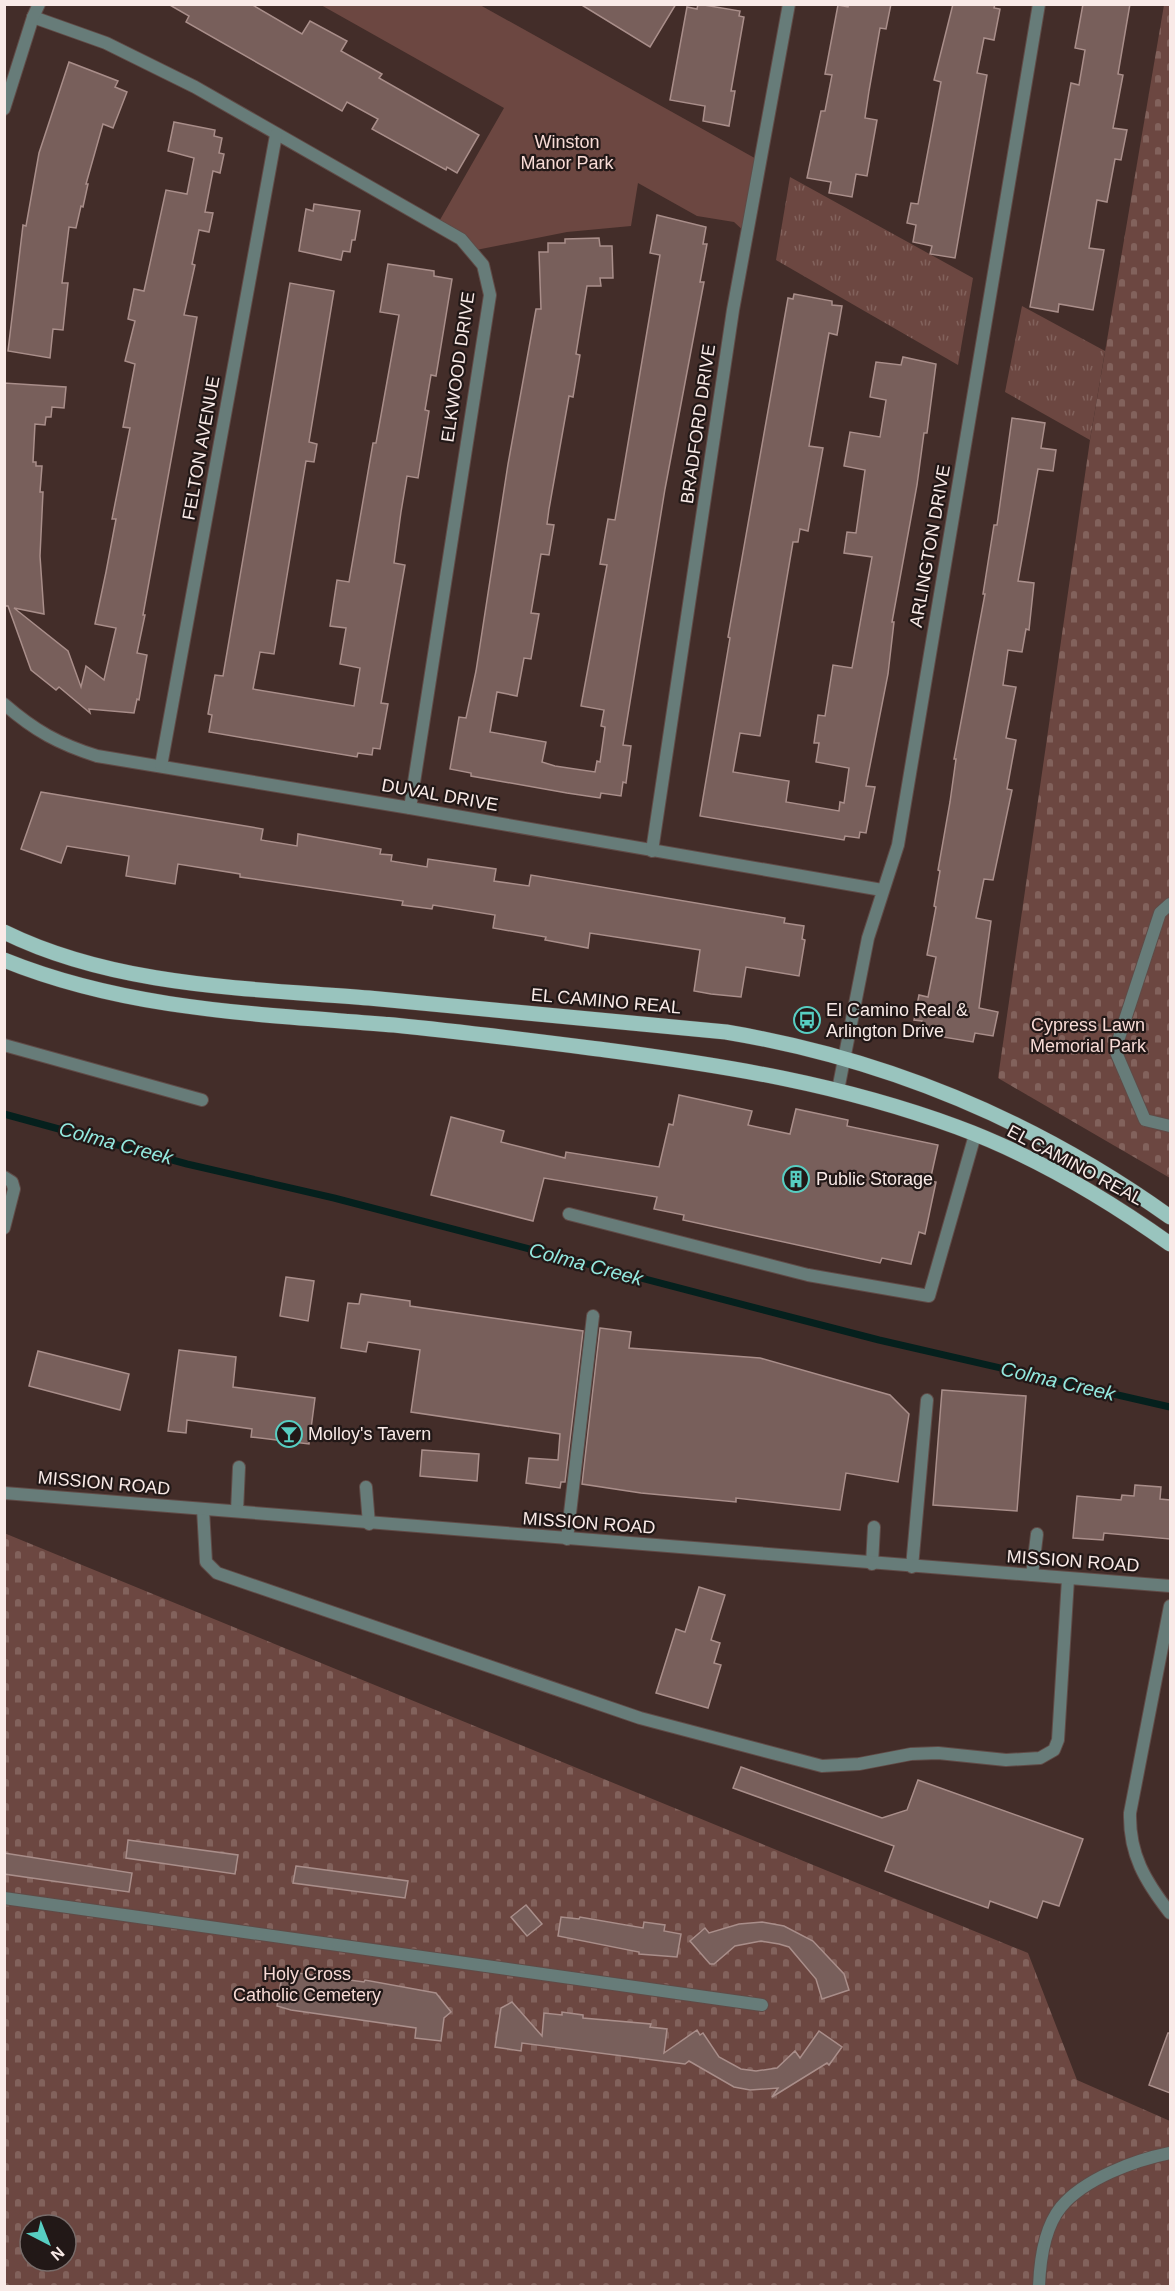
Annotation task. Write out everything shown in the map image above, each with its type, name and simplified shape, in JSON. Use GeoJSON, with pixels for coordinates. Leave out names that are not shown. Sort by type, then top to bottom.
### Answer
{"type":"FeatureCollection","features":[{"type":"Feature","properties":{"kind":"main road","name":"EL CAMINO REAL"},"geometry":{"type":"LineString","coordinates":[[4,932],[86,962],[148,976],[202,984],[726,1032],[788,1042],[844,1058],[969,1101],[1042,1136],[1100,1169],[1170,1217]]}},
{"type":"Feature","properties":{"kind":"main road","name":"EL CAMINO REAL"},"geometry":{"type":"LineString","coordinates":[[4,960],[88,989],[140,1001],[468,1032],[718,1064],[838,1090],[880,1101],[975,1135],[1032,1160],[1088,1190],[1170,1244]]}},
{"type":"Feature","properties":{"kind":"street"},"geometry":{"type":"LineString","coordinates":[[4,109],[39,4]]}},
{"type":"Feature","properties":{"kind":"street","name":"BRADFORD DRIVE"},"geometry":{"type":"LineString","coordinates":[[652,851],[733,310],[789,4]]}},
{"type":"Feature","properties":{"kind":"street","name":"ARLINGTON DRIVE"},"geometry":{"type":"LineString","coordinates":[[838,1090],[868,938],[900,834],[1040,4]]}},
{"type":"Feature","properties":{"kind":"street","name":"ELKWOOD DRIVE"},"geometry":{"type":"LineString","coordinates":[[33,17],[116,48],[195,87],[461,239],[483,265],[490,295],[411,808]]}},
{"type":"Feature","properties":{"kind":"street","name":"FELTON AVENUE"},"geometry":{"type":"LineString","coordinates":[[161,766],[276,135]]}},
{"type":"Feature","properties":{"kind":"street","name":"DUVAL DRIVE"},"geometry":{"type":"LineString","coordinates":[[4,704],[31,728],[64,746],[97,756],[882,890]]}},
{"type":"Feature","properties":{"kind":"street"},"geometry":{"type":"LineString","coordinates":[[1170,904],[1160,913],[1115,1050],[1145,1120],[1170,1126]]}},
{"type":"Feature","properties":{"kind":"street"},"geometry":{"type":"LineString","coordinates":[[4,1045],[202,1100]]}},
{"type":"Feature","properties":{"kind":"street"},"geometry":{"type":"LineString","coordinates":[[568,1214],[808,1275],[929,1296],[975,1135]]}},
{"type":"Feature","properties":{"kind":"street"},"geometry":{"type":"LineString","coordinates":[[4,1228],[14,1189],[8,1179]]}},
{"type":"Feature","properties":{"kind":"street"},"geometry":{"type":"LineString","coordinates":[[567,1539],[593,1316]]}},
{"type":"Feature","properties":{"kind":"street"},"geometry":{"type":"LineString","coordinates":[[912,1567],[927,1400]]}},
{"type":"Feature","properties":{"kind":"street"},"geometry":{"type":"LineString","coordinates":[[237,1512],[239,1467]]}},
{"type":"Feature","properties":{"kind":"street"},"geometry":{"type":"LineString","coordinates":[[366,1487],[369,1524]]}},
{"type":"Feature","properties":{"kind":"street","name":"MISSION ROAD"},"geometry":{"type":"LineString","coordinates":[[4,1493],[369,1524],[1170,1586]]}},
{"type":"Feature","properties":{"kind":"street"},"geometry":{"type":"LineString","coordinates":[[203,1509],[206,1562],[217,1573],[640,1718],[822,1766],[859,1764],[911,1754],[938,1753],[1006,1760],[1040,1758],[1054,1750],[1058,1740],[1068,1579]]}},
{"type":"Feature","properties":{"kind":"street"},"geometry":{"type":"LineString","coordinates":[[872,1564],[874,1527]]}},
{"type":"Feature","properties":{"kind":"street"},"geometry":{"type":"LineString","coordinates":[[1032,1575],[1037,1534]]}},
{"type":"Feature","properties":{"kind":"street"},"geometry":{"type":"LineString","coordinates":[[1170,1606],[1130,1812],[1130,1833],[1140,1871],[1170,1913]]}},
{"type":"Feature","properties":{"kind":"street"},"geometry":{"type":"LineString","coordinates":[[4,1898],[762,2005]]}},
{"type":"Feature","properties":{"kind":"street"},"geometry":{"type":"LineString","coordinates":[[1040,2286],[1041,2256],[1061,2207],[1084,2188],[1112,2172],[1142,2158],[1170,2153]]}},
{"type":"Feature","properties":{"kind":"green space","name":"Winston Manor Park"},"geometry":{"type":"Polygon","coordinates":[[[321,5],[480,5],[760,161],[747,234],[734,222],[697,216],[638,183],[631,226],[567,232],[471,251],[437,225],[504,108],[321,5]]]}},
{"type":"Feature","properties":{"kind":"green space","name":"Cypress Lawn Memorial Park"},"geometry":{"type":"Polygon","coordinates":[[[1164,5],[1170,5],[1170,1178],[998,1078],[1090,440],[1164,5]]]}},
{"type":"Feature","properties":{"kind":"green space"},"geometry":{"type":"Polygon","coordinates":[[[790,177],[973,278],[958,365],[776,260],[790,177]]]}},
{"type":"Feature","properties":{"kind":"green space"},"geometry":{"type":"Polygon","coordinates":[[[1022,306],[1105,351],[1090,440],[1005,392],[1022,306]]]}},
{"type":"Feature","properties":{"kind":"green space","name":"Holy Cross Catholic Cemetery"},"geometry":{"type":"Polygon","coordinates":[[[4,1533],[1028,1953],[1077,2080],[1170,2121],[1170,2286],[5,2286],[4,1533]]]}},
{"type":"Feature","properties":{"kind":"building"},"geometry":{"type":"Polygon","coordinates":[[[168,4],[251,4],[302,34],[310,21],[347,41],[341,51],[382,74],[379,78],[479,135],[457,173],[447,167],[446,170],[372,129],[378,119],[347,102],[342,111],[186,22],[189,16],[168,4]]]}},
{"type":"Feature","properties":{"kind":"building"},"geometry":{"type":"Polygon","coordinates":[[[580,4],[676,4],[650,47],[580,4]]]}},
{"type":"Feature","properties":{"kind":"building"},"geometry":{"type":"Polygon","coordinates":[[[698,4],[740,11],[739,16],[744,17],[731,91],[735,91],[729,126],[703,121],[705,106],[670,100],[687,7],[697,9],[698,4]]]}},
{"type":"Feature","properties":{"kind":"building"},"geometry":{"type":"Polygon","coordinates":[[[849,4],[891,4],[886,29],[880,28],[865,118],[877,120],[867,176],[856,174],[852,197],[829,193],[831,182],[807,178],[821,111],[825,111],[832,75],[825,74],[838,5],[848,7],[849,4]]]}},
{"type":"Feature","properties":{"kind":"building"},"geometry":{"type":"Polygon","coordinates":[[[953,4],[995,4],[994,8],[1000,9],[994,40],[984,38],[977,73],[987,75],[955,258],[930,254],[932,246],[913,242],[916,225],[907,223],[911,203],[918,204],[941,82],[934,80],[953,4]]]}},
{"type":"Feature","properties":{"kind":"building"},"geometry":{"type":"Polygon","coordinates":[[[1083,4],[1130,4],[1118,74],[1123,75],[1113,128],[1127,130],[1121,160],[1115,159],[1107,202],[1097,200],[1089,248],[1104,250],[1093,310],[1059,304],[1058,312],[1030,307],[1071,83],[1079,85],[1085,50],[1075,48],[1083,4]]]}},
{"type":"Feature","properties":{"kind":"building"},"geometry":{"type":"Polygon","coordinates":[[[69,62],[118,81],[115,87],[127,92],[113,128],[103,124],[86,184],[88,184],[83,207],[81,206],[76,228],[69,227],[62,283],[68,283],[63,330],[53,329],[50,358],[8,351],[23,225],[26,226],[39,153],[69,62]]]}},
{"type":"Feature","properties":{"kind":"building"},"geometry":{"type":"Polygon","coordinates":[[[174,122],[215,130],[214,136],[222,138],[219,153],[224,154],[220,173],[213,171],[205,212],[213,213],[209,232],[199,230],[192,264],[195,265],[184,315],[197,317],[137,653],[147,655],[139,700],[137,699],[134,713],[89,709],[90,713],[59,687],[56,690],[31,670],[8,606],[4,606],[4,383],[66,387],[64,408],[52,407],[51,417],[46,417],[45,425],[35,424],[33,462],[36,462],[36,466],[42,466],[40,556],[44,614],[14,608],[68,651],[81,687],[86,666],[104,680],[116,628],[95,624],[116,519],[112,519],[130,428],[123,427],[135,364],[125,361],[135,321],[128,319],[134,289],[144,291],[166,190],[187,194],[194,158],[168,151],[174,122]]]}},
{"type":"Feature","properties":{"kind":"building"},"geometry":{"type":"Polygon","coordinates":[[[314,204],[360,211],[355,240],[352,240],[350,252],[343,251],[341,260],[299,251],[306,209],[313,211],[314,204]]]}},
{"type":"Feature","properties":{"kind":"building"},"geometry":{"type":"Polygon","coordinates":[[[657,215],[706,227],[703,244],[707,244],[700,282],[704,282],[665,489],[623,745],[631,746],[626,783],[623,782],[621,796],[601,793],[600,798],[471,776],[471,773],[450,769],[459,717],[466,718],[476,671],[508,464],[536,309],[541,309],[539,252],[548,252],[548,243],[565,243],[565,239],[599,238],[600,246],[612,246],[613,278],[600,278],[601,286],[587,286],[576,354],[580,355],[573,397],[569,396],[549,509],[547,524],[554,525],[549,555],[541,554],[531,613],[539,614],[531,659],[524,658],[517,696],[497,692],[490,732],[546,742],[542,762],[555,766],[595,772],[597,761],[600,762],[605,727],[601,726],[604,710],[581,706],[607,565],[600,564],[608,519],[615,520],[660,255],[650,253],[657,215]]]}},
{"type":"Feature","properties":{"kind":"building"},"geometry":{"type":"Polygon","coordinates":[[[388,264],[434,271],[434,276],[452,279],[436,376],[431,375],[425,410],[429,411],[418,478],[407,476],[401,512],[394,563],[405,565],[381,703],[388,704],[380,749],[373,748],[372,755],[358,753],[357,757],[209,732],[212,715],[208,714],[215,675],[223,676],[290,283],[334,291],[309,442],[317,444],[314,462],[306,461],[274,654],[260,652],[253,689],[354,706],[360,668],[340,664],[346,628],[330,626],[337,580],[349,582],[373,443],[376,443],[399,315],[380,312],[388,264]]]}},
{"type":"Feature","properties":{"kind":"building"},"geometry":{"type":"Polygon","coordinates":[[[794,294],[832,301],[832,305],[842,306],[837,335],[829,333],[809,446],[823,448],[808,531],[800,529],[798,542],[793,542],[760,736],[740,733],[733,772],[789,781],[786,802],[839,811],[840,802],[844,803],[849,768],[816,762],[819,743],[814,743],[818,715],[825,716],[833,665],[852,668],[872,557],[844,553],[847,532],[856,533],[865,470],[844,466],[850,432],[880,437],[886,400],[870,397],[876,362],[901,365],[903,357],[936,364],[927,433],[924,433],[892,622],[894,622],[888,674],[866,786],[875,787],[866,833],[860,832],[859,838],[845,836],[844,840],[700,816],[730,638],[728,637],[788,298],[793,299],[794,294]]]}},
{"type":"Feature","properties":{"kind":"building"},"geometry":{"type":"Polygon","coordinates":[[[1012,418],[1045,423],[1041,448],[1056,450],[1053,471],[1038,469],[1018,581],[1034,583],[1029,630],[1026,629],[1022,652],[1008,650],[1003,685],[1016,687],[1006,738],[1016,740],[1007,789],[1012,790],[993,880],[984,879],[976,918],[991,921],[979,1008],[998,1012],[993,1036],[975,1033],[973,1042],[919,1033],[922,1021],[914,1020],[919,995],[928,997],[936,957],[927,955],[936,907],[934,906],[940,871],[938,870],[950,802],[956,759],[954,759],[985,594],[983,594],[994,525],[997,525],[1012,418]]]}},
{"type":"Feature","properties":{"kind":"building"},"geometry":{"type":"Polygon","coordinates":[[[41,792],[263,829],[261,840],[297,846],[298,834],[381,849],[380,854],[392,855],[391,861],[427,867],[428,859],[496,869],[494,881],[529,886],[531,875],[785,918],[784,923],[804,926],[802,939],[805,940],[799,976],[746,967],[741,997],[711,994],[694,991],[700,950],[590,933],[588,948],[545,940],[546,937],[493,928],[495,915],[433,905],[432,909],[402,905],[403,901],[240,877],[240,874],[178,864],[175,884],[126,876],[129,856],[67,846],[61,863],[21,849],[41,792]]]}},
{"type":"Feature","properties":{"kind":"building","name":"Public Storage"},"geometry":{"type":"Polygon","coordinates":[[[679,1095],[752,1111],[748,1125],[790,1134],[796,1109],[848,1120],[847,1126],[938,1145],[930,1181],[936,1182],[925,1234],[919,1232],[911,1264],[882,1258],[880,1263],[683,1220],[684,1215],[654,1209],[657,1197],[544,1178],[533,1221],[431,1195],[451,1117],[504,1131],[501,1142],[565,1158],[566,1152],[659,1167],[669,1124],[673,1125],[679,1095]]]}},
{"type":"Feature","properties":{"kind":"building"},"geometry":{"type":"Polygon","coordinates":[[[286,1277],[314,1281],[308,1321],[280,1316],[286,1277]]]}},
{"type":"Feature","properties":{"kind":"building"},"geometry":{"type":"Polygon","coordinates":[[[361,1294],[410,1301],[410,1306],[583,1331],[565,1482],[561,1482],[560,1488],[526,1483],[529,1458],[558,1460],[560,1434],[411,1412],[420,1350],[368,1342],[366,1352],[341,1348],[348,1303],[359,1304],[361,1294]]]}},
{"type":"Feature","properties":{"kind":"building"},"geometry":{"type":"Polygon","coordinates":[[[600,1328],[631,1332],[629,1348],[760,1358],[890,1395],[909,1414],[898,1482],[846,1473],[840,1510],[736,1498],[736,1502],[641,1493],[582,1484],[600,1328]]]}},
{"type":"Feature","properties":{"kind":"building"},"geometry":{"type":"Polygon","coordinates":[[[179,1350],[236,1357],[233,1387],[315,1398],[309,1444],[251,1437],[252,1429],[187,1420],[186,1433],[168,1431],[179,1350]]]}},
{"type":"Feature","properties":{"kind":"building"},"geometry":{"type":"Polygon","coordinates":[[[38,1351],[129,1374],[120,1410],[29,1386],[38,1351]]]}},
{"type":"Feature","properties":{"kind":"building"},"geometry":{"type":"Polygon","coordinates":[[[942,1390],[1026,1396],[1017,1511],[933,1505],[942,1390]]]}},
{"type":"Feature","properties":{"kind":"building"},"geometry":{"type":"Polygon","coordinates":[[[422,1450],[479,1454],[477,1481],[420,1476],[422,1450]]]}},
{"type":"Feature","properties":{"kind":"building"},"geometry":{"type":"Polygon","coordinates":[[[1135,1485],[1161,1487],[1160,1499],[1170,1500],[1170,1539],[1104,1533],[1103,1540],[1073,1538],[1077,1496],[1121,1500],[1122,1495],[1134,1496],[1135,1485]]]}},
{"type":"Feature","properties":{"kind":"building"},"geometry":{"type":"Polygon","coordinates":[[[699,1587],[725,1595],[711,1640],[720,1643],[714,1663],[721,1665],[708,1708],[656,1693],[676,1629],[685,1632],[699,1587]]]}},
{"type":"Feature","properties":{"kind":"building"},"geometry":{"type":"Polygon","coordinates":[[[741,1767],[882,1818],[907,1810],[918,1780],[1083,1839],[1059,1906],[1043,1901],[1037,1918],[990,1901],[988,1908],[885,1871],[894,1846],[733,1788],[741,1767]]]}},
{"type":"Feature","properties":{"kind":"building"},"geometry":{"type":"Polygon","coordinates":[[[128,1840],[238,1855],[235,1874],[126,1858],[128,1840]]]}},
{"type":"Feature","properties":{"kind":"building"},"geometry":{"type":"Polygon","coordinates":[[[4,1853],[132,1873],[129,1892],[4,1874],[4,1853]]]}},
{"type":"Feature","properties":{"kind":"building"},"geometry":{"type":"Polygon","coordinates":[[[296,1866],[408,1881],[405,1898],[293,1883],[296,1866]]]}},
{"type":"Feature","properties":{"kind":"building"},"geometry":{"type":"Polygon","coordinates":[[[526,1905],[542,1924],[527,1936],[511,1917],[526,1905]]]}},
{"type":"Feature","properties":{"kind":"building"},"geometry":{"type":"Polygon","coordinates":[[[561,1917],[579,1919],[580,1917],[643,1928],[644,1922],[665,1925],[664,1931],[681,1934],[677,1957],[639,1954],[639,1952],[558,1936],[561,1917]]]}},
{"type":"Feature","properties":{"kind":"building"},"geometry":{"type":"Polygon","coordinates":[[[762,1922],[784,1926],[813,1941],[844,1974],[849,1990],[822,1999],[816,1979],[789,1947],[761,1941],[735,1946],[714,1964],[710,1964],[690,1941],[705,1928],[709,1933],[739,1924],[762,1922]]]}},
{"type":"Feature","properties":{"kind":"building"},"geometry":{"type":"Polygon","coordinates":[[[283,1971],[364,1982],[365,1980],[436,1993],[451,2012],[444,2018],[441,2041],[415,2038],[416,2028],[291,2010],[277,2006],[283,1971]]]}},
{"type":"Feature","properties":{"kind":"building"},"geometry":{"type":"Polygon","coordinates":[[[512,2002],[542,2036],[544,2013],[562,2015],[562,2012],[583,2015],[583,2018],[651,2024],[650,2027],[667,2029],[664,2053],[697,2030],[700,2035],[703,2033],[719,2057],[741,2069],[756,2071],[777,2068],[795,2051],[800,2058],[819,2031],[842,2047],[829,2065],[827,2063],[772,2097],[778,2088],[750,2090],[734,2087],[689,2061],[685,2064],[522,2043],[521,2051],[495,2047],[501,2008],[512,2002]]]}},
{"type":"Feature","properties":{"kind":"building"},"geometry":{"type":"Polygon","coordinates":[[[1168,2033],[1170,2033],[1170,2093],[1149,2085],[1168,2033]]]}},
{"type":"Feature","properties":{"kind":"waterway","name":"Colma Creek"},"geometry":{"type":"LineString","coordinates":[[4,1114],[187,1164],[334,1198],[879,1340],[1170,1407]]}},
{"type":"Feature","properties":{"kind":"place","name":"El Camino Real & Arlington Drive"},"geometry":{"type":"Point","coordinates":[807,1020]}},
{"type":"Feature","properties":{"kind":"place","name":"Public Storage"},"geometry":{"type":"Point","coordinates":[796,1179]}},
{"type":"Feature","properties":{"kind":"place","name":"Molloy's Tavern"},"geometry":{"type":"Point","coordinates":[289,1434]}}]}
